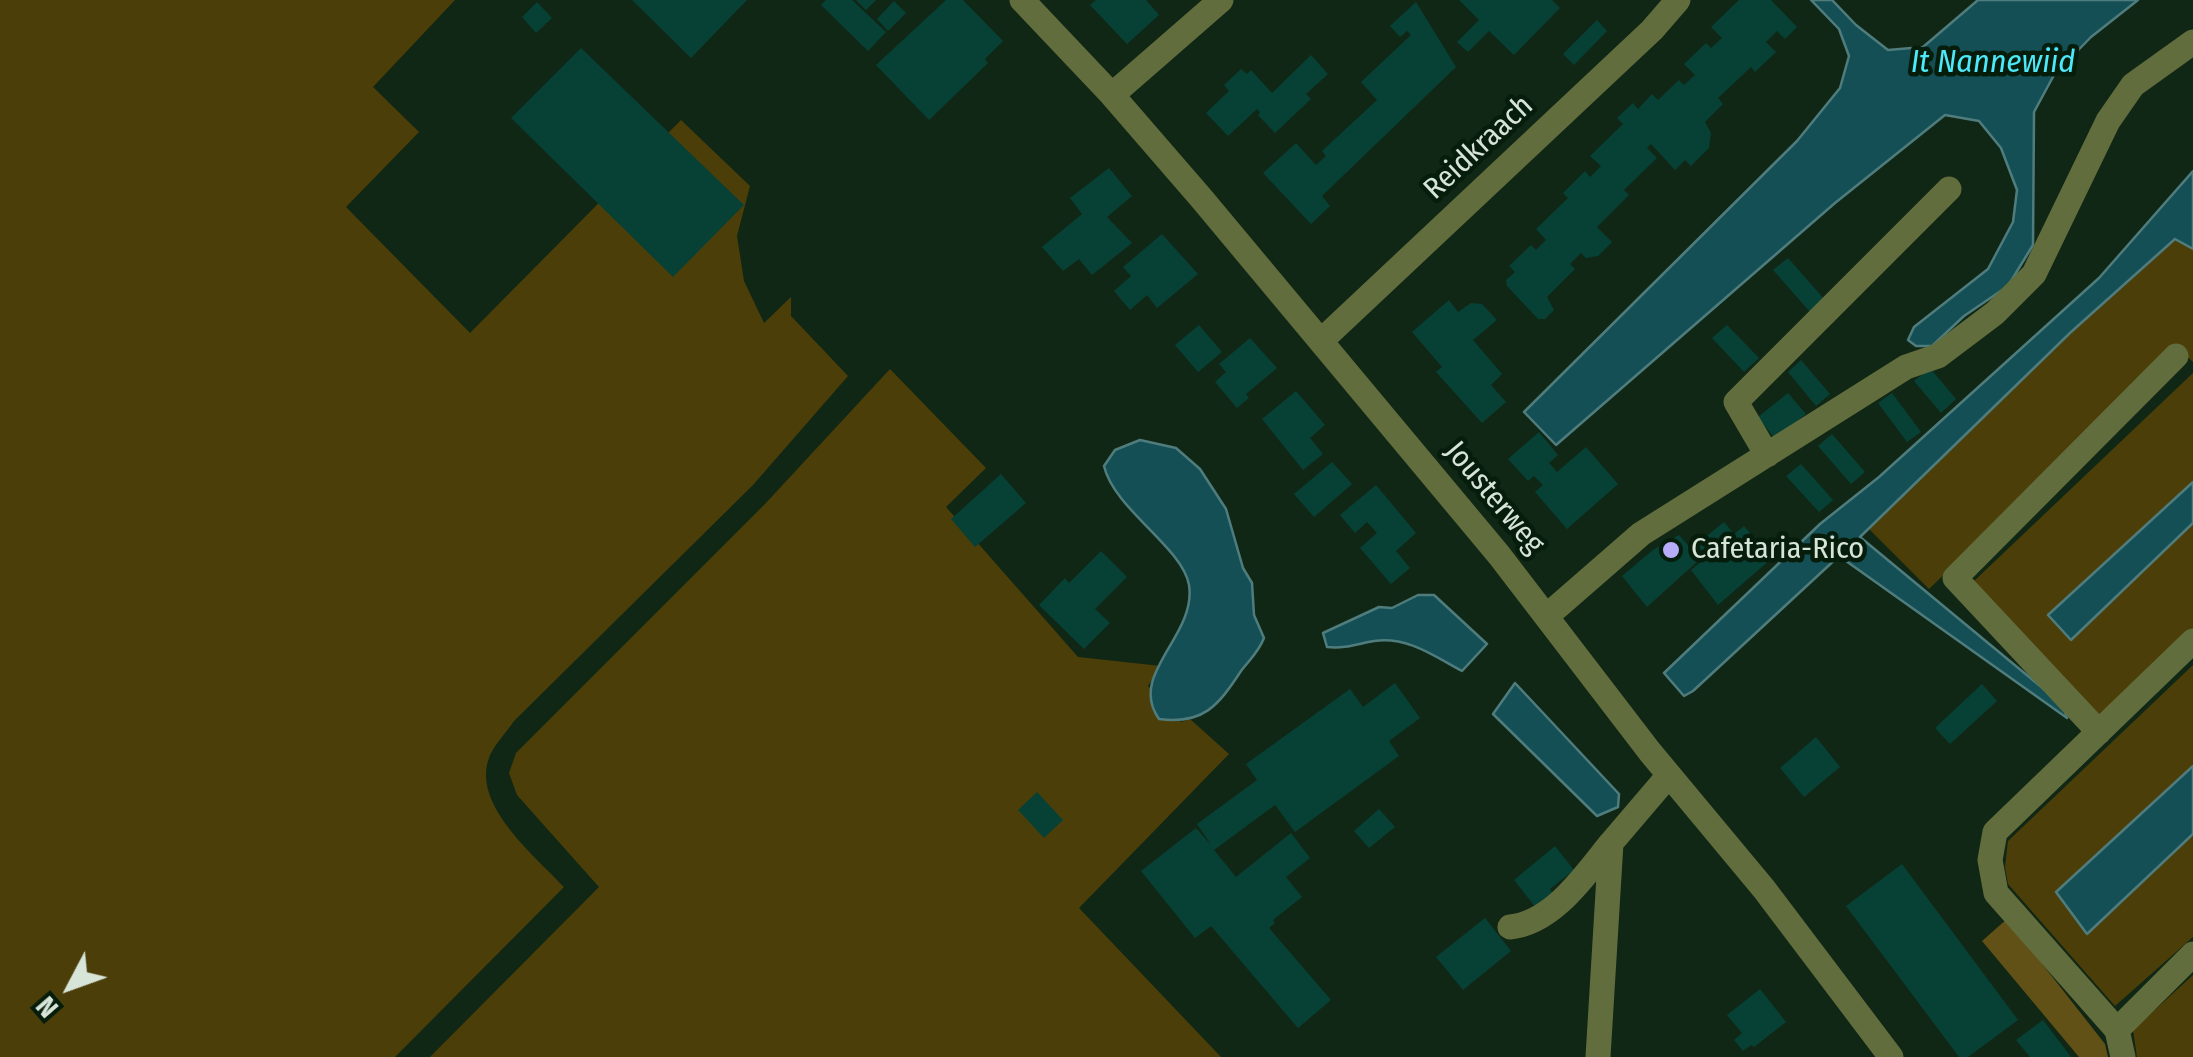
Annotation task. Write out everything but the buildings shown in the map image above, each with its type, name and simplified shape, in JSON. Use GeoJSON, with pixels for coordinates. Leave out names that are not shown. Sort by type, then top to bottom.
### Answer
{"type":"FeatureCollection","features":[{"type":"Feature","properties":{"kind":"street","name":"Jousterweg"},"geometry":{"type":"LineString","coordinates":[[1022,0],[1112,96],[1548,615],[1891,1057]]}},
{"type":"Feature","properties":{"kind":"street"},"geometry":{"type":"LineString","coordinates":[[1112,96],[1221,0]]}},
{"type":"Feature","properties":{"kind":"street","name":"Reidkraach"},"geometry":{"type":"LineString","coordinates":[[1321,341],[1652,30],[1678,0]]}},
{"type":"Feature","properties":{"kind":"street"},"geometry":{"type":"LineString","coordinates":[[1548,615],[1641,534],[1906,367],[1938,356],[1995,313],[2034,274],[2108,121],[2133,86],[2193,42]]}},
{"type":"Feature","properties":{"kind":"street"},"geometry":{"type":"LineString","coordinates":[[1766,455],[1736,402],[1949,189]]}},
{"type":"Feature","properties":{"kind":"street"},"geometry":{"type":"LineString","coordinates":[[2098,732],[1955,578],[2176,356]]}},
{"type":"Feature","properties":{"kind":"street"},"geometry":{"type":"LineString","coordinates":[[2123,1057],[2117,1030],[1996,893],[1990,860],[1995,832],[2193,642]]}},
{"type":"Feature","properties":{"kind":"street"},"geometry":{"type":"LineString","coordinates":[[1510,928],[1529,926],[1555,906],[1670,775]]}},
{"type":"Feature","properties":{"kind":"street"},"geometry":{"type":"LineString","coordinates":[[1598,1057],[1611,843]]}},
{"type":"Feature","properties":{"kind":"street"},"geometry":{"type":"LineString","coordinates":[[2117,1030],[2193,954]]}},
{"type":"Feature","properties":{"kind":"shaded area"},"geometry":{"type":"Polygon","coordinates":[[[0,0],[455,0],[373,87],[419,132],[346,207],[470,333],[681,120],[750,186],[737,236],[744,281],[764,323],[791,297],[791,316],[848,376],[753,485],[514,721],[495,746],[486,778],[490,796],[510,830],[564,887],[395,1057],[0,1057],[0,0]]]}},
{"type":"Feature","properties":{"kind":"shaded area"},"geometry":{"type":"Polygon","coordinates":[[[2176,239],[2193,249],[2193,362],[2178,348],[1929,589],[1869,529],[2071,332],[2176,239]]]}},
{"type":"Feature","properties":{"kind":"shaded area"},"geometry":{"type":"Polygon","coordinates":[[[890,369],[986,468],[946,507],[1078,657],[1161,666],[1148,686],[1181,722],[1190,719],[1229,754],[1079,908],[1221,1057],[430,1057],[599,887],[517,795],[509,773],[516,753],[765,504],[890,369]]]}},
{"type":"Feature","properties":{"kind":"shaded area"},"geometry":{"type":"Polygon","coordinates":[[[2193,373],[2193,482],[2048,615],[2071,640],[2193,523],[2193,631],[2094,726],[1973,582],[2193,373]]]}},
{"type":"Feature","properties":{"kind":"shaded area"},"geometry":{"type":"Polygon","coordinates":[[[2193,665],[2193,766],[2056,892],[2087,934],[2193,834],[2193,937],[2115,1006],[2008,884],[2008,841],[2193,665]]]}},
{"type":"Feature","properties":{"kind":"shaded area"},"geometry":{"type":"Polygon","coordinates":[[[2007,919],[2105,1044],[2108,1057],[2079,1057],[1982,941],[2007,919]]]}},
{"type":"Feature","properties":{"kind":"shaded area"},"geometry":{"type":"Polygon","coordinates":[[[2193,975],[2193,1057],[2137,1057],[2133,1030],[2193,975]]]}},
{"type":"Feature","properties":{"kind":"water","name":"It Nannewiid"},"geometry":{"type":"Polygon","coordinates":[[[1811,0],[1832,0],[1888,50],[1923,47],[1978,0],[2138,0],[2091,37],[2054,75],[2034,112],[2033,245],[2008,286],[1964,316],[1932,346],[1916,346],[1908,340],[1914,327],[1988,269],[2013,222],[2017,190],[2001,148],[1979,121],[1945,115],[1835,203],[1556,445],[1524,412],[1797,141],[1840,88],[1849,56],[1839,29],[1811,0]]]}},
{"type":"Feature","properties":{"kind":"water"},"geometry":{"type":"Polygon","coordinates":[[[2193,171],[2193,249],[2175,239],[2071,332],[1860,537],[2063,705],[2067,718],[1839,556],[1684,696],[1664,673],[1820,524],[1879,477],[2099,278],[2193,171]]]}},
{"type":"Feature","properties":{"kind":"water"},"geometry":{"type":"Polygon","coordinates":[[[1140,440],[1176,448],[1200,469],[1226,509],[1243,568],[1252,583],[1254,615],[1264,638],[1217,703],[1187,719],[1159,719],[1151,702],[1151,686],[1183,621],[1189,604],[1189,585],[1175,557],[1121,498],[1104,466],[1115,450],[1140,440]]]}},
{"type":"Feature","properties":{"kind":"water"},"geometry":{"type":"Polygon","coordinates":[[[2193,482],[2193,523],[2071,640],[2048,615],[2193,482]]]}},
{"type":"Feature","properties":{"kind":"water"},"geometry":{"type":"Polygon","coordinates":[[[1418,595],[1434,595],[1487,644],[1462,671],[1398,641],[1327,647],[1323,633],[1379,607],[1392,608],[1418,595]]]}},
{"type":"Feature","properties":{"kind":"water"},"geometry":{"type":"Polygon","coordinates":[[[1515,683],[1619,794],[1618,807],[1597,816],[1493,714],[1515,683]]]}},
{"type":"Feature","properties":{"kind":"water"},"geometry":{"type":"Polygon","coordinates":[[[2193,766],[2193,834],[2087,934],[2056,892],[2193,766]]]}},
{"type":"Feature","properties":{"kind":"place","name":"Cafetaria-Rico"},"geometry":{"type":"Point","coordinates":[1671,550]}}]}
